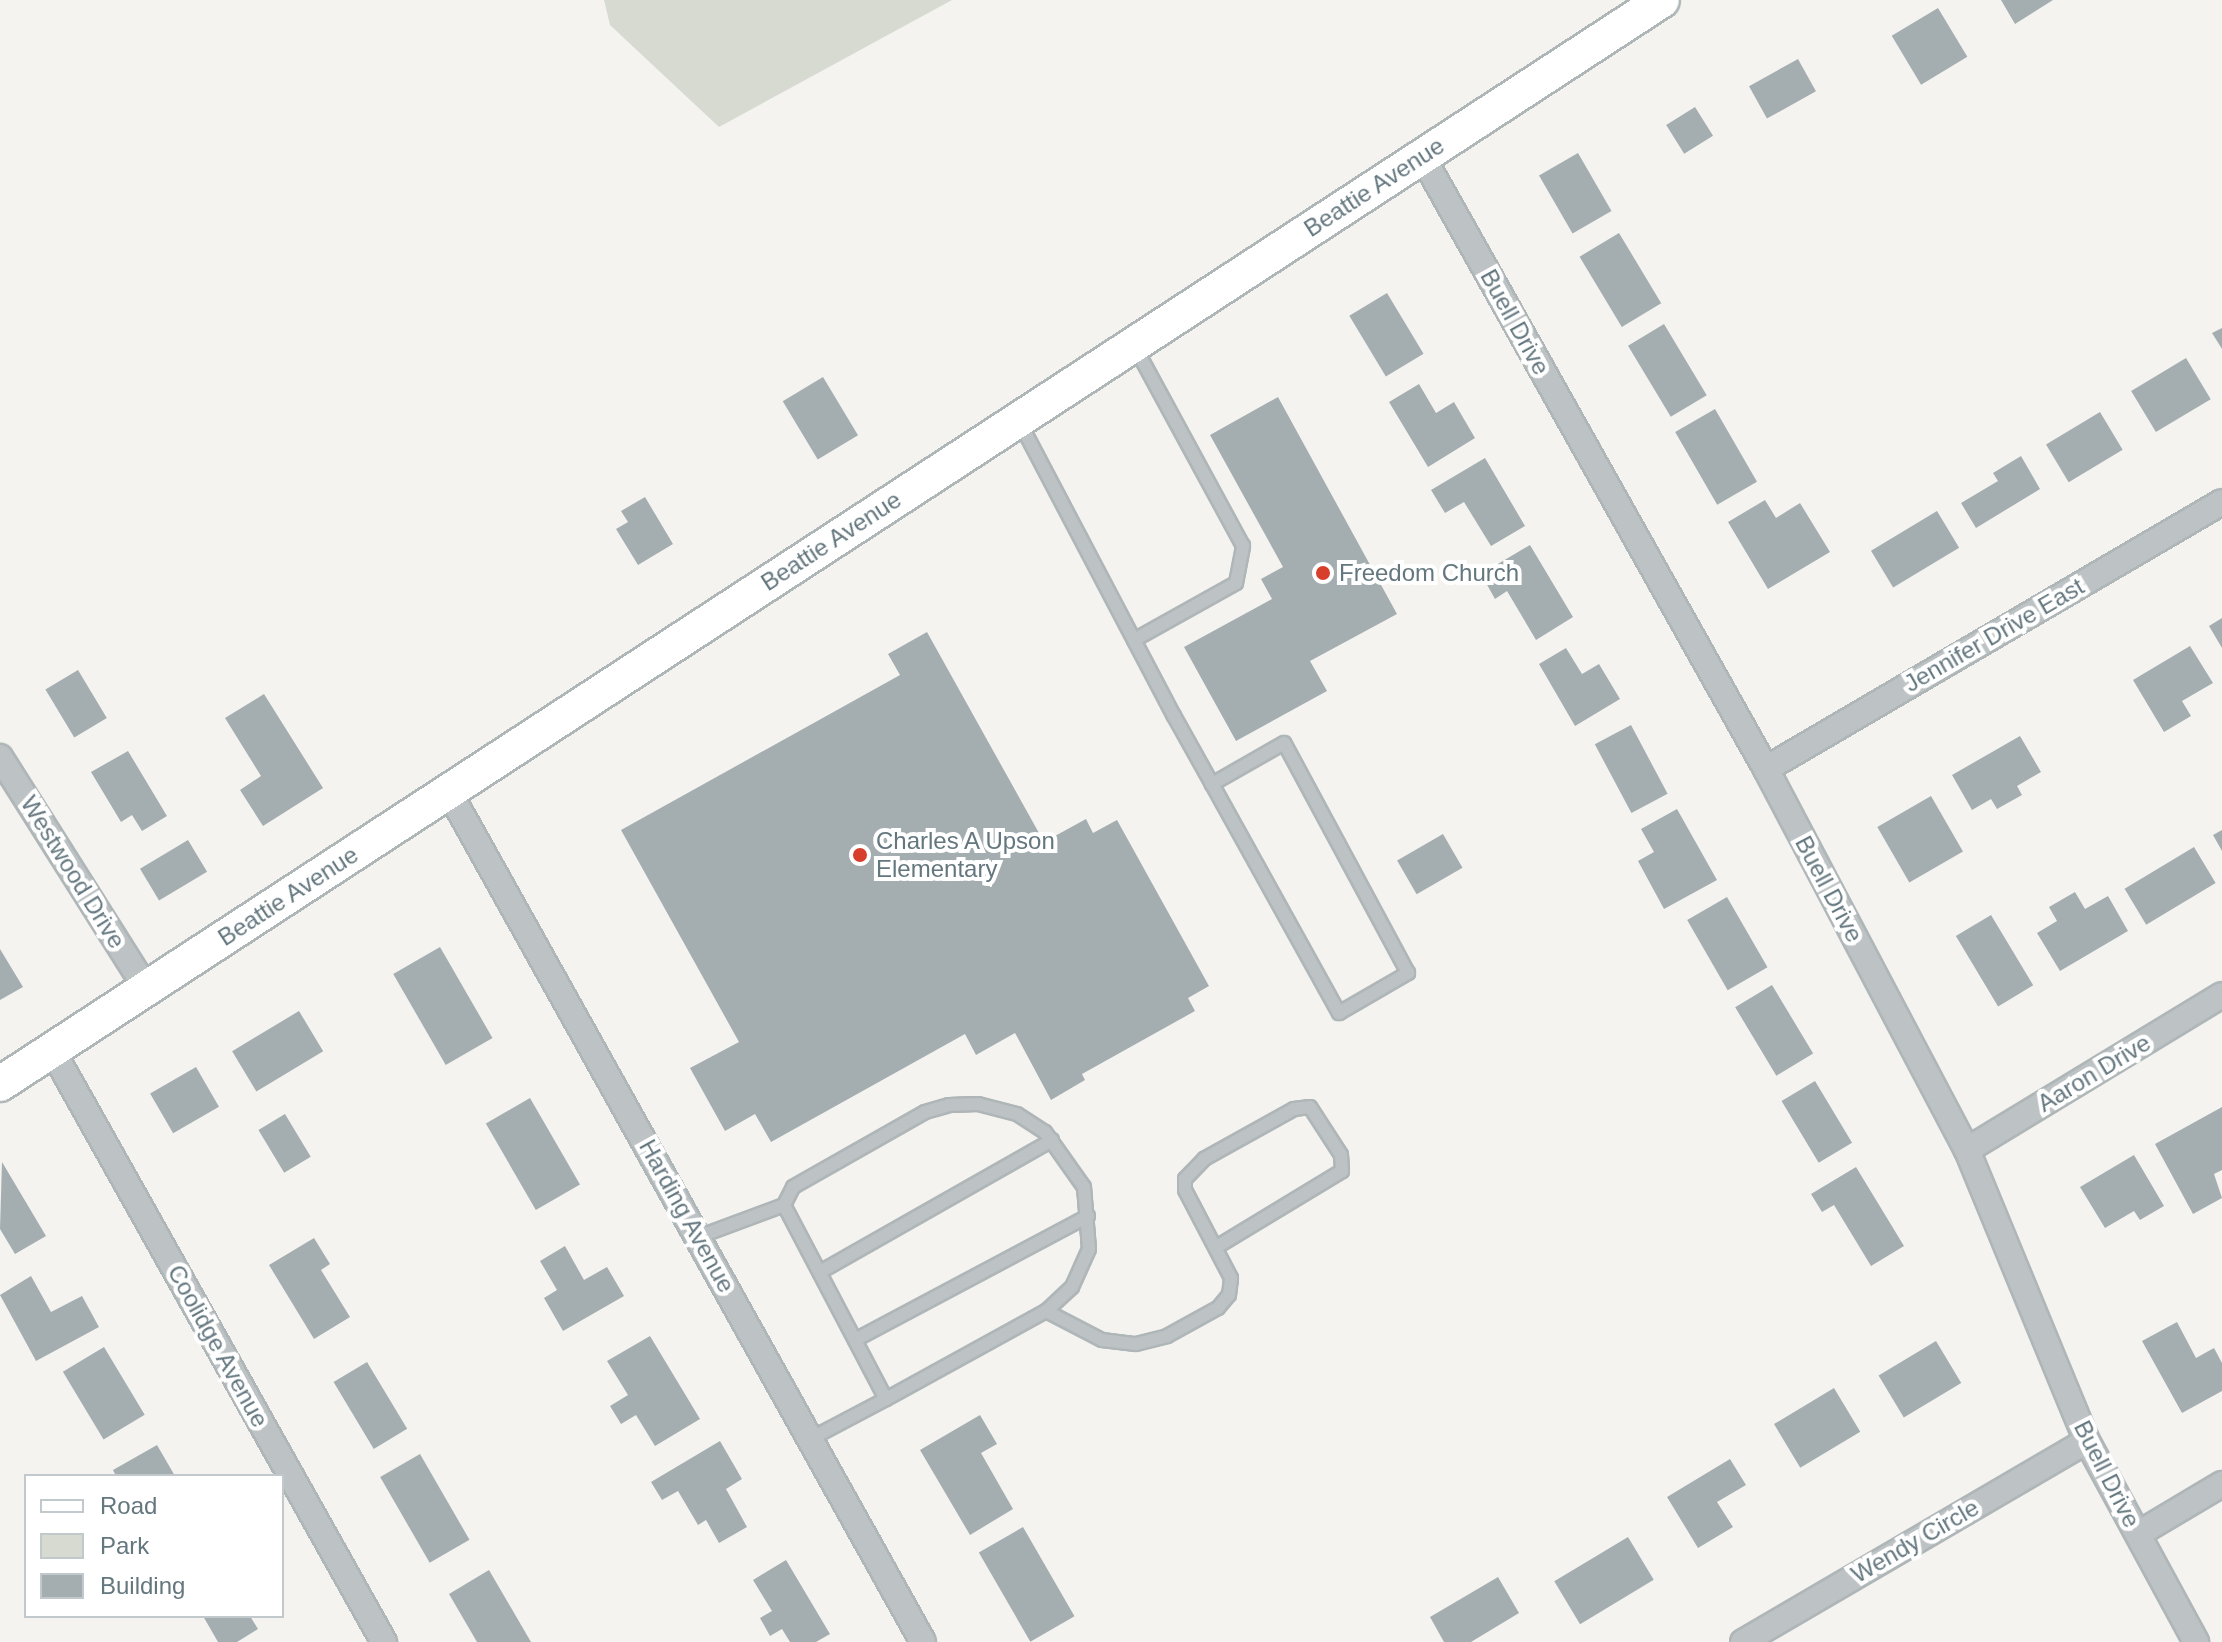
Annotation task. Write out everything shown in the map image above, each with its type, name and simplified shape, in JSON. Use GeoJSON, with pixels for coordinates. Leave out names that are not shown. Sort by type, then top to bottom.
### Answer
{"type":"FeatureCollection","features":[{"type":"Feature","properties":{"kind":"street","name":"Beattie Avenue"},"geometry":{"type":"LineString","coordinates":[[0,1084],[1662,0]]}},
{"type":"Feature","properties":{"kind":"street","name":"Buell Drive"},"geometry":{"type":"LineString","coordinates":[[1422,156],[1766,769],[1967,1150],[2087,1441],[2196,1642]]}},
{"type":"Feature","properties":{"kind":"street","name":"Jennifer Drive East"},"geometry":{"type":"LineString","coordinates":[[1766,769],[2222,502]]}},
{"type":"Feature","properties":{"kind":"street","name":"Westwood Drive"},"geometry":{"type":"LineString","coordinates":[[0,757],[146,988]]}},
{"type":"Feature","properties":{"kind":"street","name":"Harding Avenue"},"geometry":{"type":"LineString","coordinates":[[449,792],[923,1642]]}},
{"type":"Feature","properties":{"kind":"street","name":"Aaron Drive"},"geometry":{"type":"LineString","coordinates":[[1967,1150],[2222,995]]}},
{"type":"Feature","properties":{"kind":"street","name":"Coolidge Avenue"},"geometry":{"type":"LineString","coordinates":[[52,1050],[384,1642]]}},
{"type":"Feature","properties":{"kind":"street","name":"Wendy Circle"},"geometry":{"type":"LineString","coordinates":[[1743,1642],[2087,1441]]}},
{"type":"Feature","properties":{"kind":"street"},"geometry":{"type":"LineString","coordinates":[[2138,1534],[2222,1484]]}},
{"type":"Feature","properties":{"kind":"lane"},"geometry":{"type":"LineString","coordinates":[[1133,343],[1243,546],[1236,583],[1134,640]]}},
{"type":"Feature","properties":{"kind":"lane"},"geometry":{"type":"LineString","coordinates":[[1018,419],[1134,640],[1212,784],[1339,1013],[1408,973],[1284,743],[1212,784]]}},
{"type":"Feature","properties":{"kind":"lane"},"geometry":{"type":"LineString","coordinates":[[698,1237],[784,1205],[793,1187],[925,1112],[949,1105],[978,1104],[1017,1114],[1052,1140],[1084,1187],[1089,1249],[1072,1287],[1046,1311],[810,1439]]}},
{"type":"Feature","properties":{"kind":"lane"},"geometry":{"type":"LineString","coordinates":[[1046,1311],[1102,1340],[1136,1344],[1167,1336],[1218,1308],[1229,1295],[1231,1278],[1218,1246],[1185,1190],[1192,1168],[1294,1109],[1310,1107],[1341,1155],[1342,1171],[1218,1246]]}},
{"type":"Feature","properties":{"kind":"lane"},"geometry":{"type":"LineString","coordinates":[[820,1272],[1052,1140]]}},
{"type":"Feature","properties":{"kind":"lane"},"geometry":{"type":"LineString","coordinates":[[784,1205],[886,1399]]}},
{"type":"Feature","properties":{"kind":"lane"},"geometry":{"type":"LineString","coordinates":[[855,1340],[1088,1216]]}},
{"type":"Feature","properties":{"kind":"green space"},"geometry":{"type":"Polygon","coordinates":[[[604,0],[952,0],[719,127],[610,25],[604,0]]]}},
{"type":"Feature","properties":{"kind":"building"},"geometry":{"type":"Polygon","coordinates":[[[2001,0],[2053,0],[2015,24],[2001,0]]]}},
{"type":"Feature","properties":{"kind":"building"},"geometry":{"type":"Polygon","coordinates":[[[1938,8],[1967,57],[1921,85],[1892,36],[1938,8]]]}},
{"type":"Feature","properties":{"kind":"building"},"geometry":{"type":"Polygon","coordinates":[[[1798,59],[1816,91],[1767,119],[1749,86],[1798,59]]]}},
{"type":"Feature","properties":{"kind":"building"},"geometry":{"type":"Polygon","coordinates":[[[1695,107],[1713,136],[1684,154],[1666,125],[1695,107]]]}},
{"type":"Feature","properties":{"kind":"building"},"geometry":{"type":"Polygon","coordinates":[[[1578,153],[1612,211],[1573,234],[1539,176],[1578,153]]]}},
{"type":"Feature","properties":{"kind":"building"},"geometry":{"type":"Polygon","coordinates":[[[1619,233],[1661,303],[1622,327],[1580,257],[1619,233]]]}},
{"type":"Feature","properties":{"kind":"building"},"geometry":{"type":"Polygon","coordinates":[[[1387,293],[1424,354],[1386,377],[1349,316],[1387,293]]]}},
{"type":"Feature","properties":{"kind":"building"},"geometry":{"type":"Polygon","coordinates":[[[1664,324],[1707,395],[1671,417],[1628,346],[1664,324]]]}},
{"type":"Feature","properties":{"kind":"building"},"geometry":{"type":"Polygon","coordinates":[[[2222,328],[2222,349],[2212,333],[2222,328]]]}},
{"type":"Feature","properties":{"kind":"building"},"geometry":{"type":"Polygon","coordinates":[[[2186,358],[2211,399],[2156,432],[2131,391],[2186,358]]]}},
{"type":"Feature","properties":{"kind":"building"},"geometry":{"type":"Polygon","coordinates":[[[823,377],[858,435],[818,459],[783,401],[823,377]]]}},
{"type":"Feature","properties":{"kind":"building"},"geometry":{"type":"Polygon","coordinates":[[[1419,384],[1436,413],[1454,402],[1475,438],[1428,467],[1389,402],[1419,384]]]}},
{"type":"Feature","properties":{"kind":"building","name":"Freedom Church"},"geometry":{"type":"Polygon","coordinates":[[[1278,397],[1397,614],[1310,661],[1327,691],[1236,741],[1184,647],[1272,599],[1261,579],[1283,567],[1210,435],[1278,397]]]}},
{"type":"Feature","properties":{"kind":"building"},"geometry":{"type":"Polygon","coordinates":[[[1715,409],[1757,482],[1717,505],[1675,432],[1715,409]]]}},
{"type":"Feature","properties":{"kind":"building"},"geometry":{"type":"Polygon","coordinates":[[[2100,412],[2123,450],[2069,482],[2046,444],[2100,412]]]}},
{"type":"Feature","properties":{"kind":"building"},"geometry":{"type":"Polygon","coordinates":[[[2021,456],[2040,489],[1976,528],[1961,503],[1998,481],[1993,473],[2021,456]]]}},
{"type":"Feature","properties":{"kind":"building"},"geometry":{"type":"Polygon","coordinates":[[[1485,458],[1525,526],[1491,546],[1464,502],[1445,513],[1431,490],[1485,458]]]}},
{"type":"Feature","properties":{"kind":"building"},"geometry":{"type":"Polygon","coordinates":[[[645,497],[673,544],[638,565],[616,529],[628,522],[621,511],[645,497]]]}},
{"type":"Feature","properties":{"kind":"building"},"geometry":{"type":"Polygon","coordinates":[[[1765,500],[1776,518],[1800,503],[1830,552],[1768,589],[1728,522],[1765,500]]]}},
{"type":"Feature","properties":{"kind":"building"},"geometry":{"type":"Polygon","coordinates":[[[1937,511],[1959,548],[1893,588],[1871,551],[1937,511]]]}},
{"type":"Feature","properties":{"kind":"building"},"geometry":{"type":"Polygon","coordinates":[[[1530,545],[1573,617],[1536,640],[1507,591],[1495,599],[1481,574],[1530,545]]]}},
{"type":"Feature","properties":{"kind":"building"},"geometry":{"type":"Polygon","coordinates":[[[2222,618],[2222,648],[2209,626],[2222,618]]]}},
{"type":"Feature","properties":{"kind":"building"},"geometry":{"type":"Polygon","coordinates":[[[927,632],[1044,842],[1086,819],[1093,833],[1117,820],[1209,986],[1188,998],[1195,1011],[1082,1074],[1085,1080],[1051,1100],[1015,1033],[976,1055],[965,1034],[771,1142],[755,1114],[725,1131],[690,1068],[739,1042],[621,830],[900,675],[888,654],[927,632]]]}},
{"type":"Feature","properties":{"kind":"building"},"geometry":{"type":"Polygon","coordinates":[[[2190,646],[2213,683],[2182,701],[2191,716],[2164,732],[2133,680],[2190,646]]]}},
{"type":"Feature","properties":{"kind":"building"},"geometry":{"type":"Polygon","coordinates":[[[1566,648],[1582,674],[1599,664],[1620,699],[1575,726],[1539,664],[1566,648]]]}},
{"type":"Feature","properties":{"kind":"building"},"geometry":{"type":"Polygon","coordinates":[[[78,670],[107,718],[74,738],[45,690],[78,670]]]}},
{"type":"Feature","properties":{"kind":"building"},"geometry":{"type":"Polygon","coordinates":[[[264,694],[323,788],[263,826],[240,790],[261,776],[225,718],[264,694]]]}},
{"type":"Feature","properties":{"kind":"building"},"geometry":{"type":"Polygon","coordinates":[[[1631,725],[1668,794],[1631,813],[1595,744],[1631,725]]]}},
{"type":"Feature","properties":{"kind":"building"},"geometry":{"type":"Polygon","coordinates":[[[2020,736],[2041,772],[2017,786],[2022,795],[1997,809],[1991,799],[1972,810],[1952,775],[2020,736]]]}},
{"type":"Feature","properties":{"kind":"building"},"geometry":{"type":"Polygon","coordinates":[[[128,751],[167,816],[142,831],[132,815],[121,822],[91,772],[128,751]]]}},
{"type":"Feature","properties":{"kind":"building"},"geometry":{"type":"Polygon","coordinates":[[[1931,796],[1963,851],[1909,882],[1877,827],[1931,796]]]}},
{"type":"Feature","properties":{"kind":"building"},"geometry":{"type":"Polygon","coordinates":[[[1677,809],[1717,880],[1664,909],[1638,861],[1654,852],[1641,829],[1677,809]]]}},
{"type":"Feature","properties":{"kind":"building"},"geometry":{"type":"Polygon","coordinates":[[[2222,830],[2222,851],[2213,835],[2222,830]]]}},
{"type":"Feature","properties":{"kind":"building"},"geometry":{"type":"Polygon","coordinates":[[[1443,834],[1462,868],[1417,894],[1397,860],[1443,834]]]}},
{"type":"Feature","properties":{"kind":"building"},"geometry":{"type":"Polygon","coordinates":[[[188,840],[207,872],[159,901],[140,869],[188,840]]]}},
{"type":"Feature","properties":{"kind":"building"},"geometry":{"type":"Polygon","coordinates":[[[2194,847],[2216,883],[2146,925],[2125,889],[2194,847]]]}},
{"type":"Feature","properties":{"kind":"building"},"geometry":{"type":"Polygon","coordinates":[[[2075,892],[2085,909],[2108,896],[2128,931],[2060,971],[2037,933],[2057,921],[2049,907],[2075,892]]]}},
{"type":"Feature","properties":{"kind":"building"},"geometry":{"type":"Polygon","coordinates":[[[1727,897],[1768,967],[1728,990],[1687,920],[1727,897]]]}},
{"type":"Feature","properties":{"kind":"building"},"geometry":{"type":"Polygon","coordinates":[[[1991,915],[2033,985],[1998,1006],[1956,936],[1991,915]]]}},
{"type":"Feature","properties":{"kind":"building"},"geometry":{"type":"Polygon","coordinates":[[[440,947],[492,1038],[446,1065],[393,974],[440,947]]]}},
{"type":"Feature","properties":{"kind":"building"},"geometry":{"type":"Polygon","coordinates":[[[0,949],[23,987],[0,1000],[0,949]]]}},
{"type":"Feature","properties":{"kind":"building"},"geometry":{"type":"Polygon","coordinates":[[[1772,985],[1813,1054],[1776,1076],[1735,1007],[1772,985]]]}},
{"type":"Feature","properties":{"kind":"building"},"geometry":{"type":"Polygon","coordinates":[[[299,1011],[323,1051],[256,1091],[232,1051],[299,1011]]]}},
{"type":"Feature","properties":{"kind":"building"},"geometry":{"type":"Polygon","coordinates":[[[196,1067],[219,1107],[173,1133],[150,1094],[196,1067]]]}},
{"type":"Feature","properties":{"kind":"building"},"geometry":{"type":"Polygon","coordinates":[[[1815,1081],[1852,1143],[1819,1163],[1782,1101],[1815,1081]]]}},
{"type":"Feature","properties":{"kind":"building"},"geometry":{"type":"Polygon","coordinates":[[[530,1098],[580,1185],[536,1210],[486,1124],[530,1098]]]}},
{"type":"Feature","properties":{"kind":"building"},"geometry":{"type":"Polygon","coordinates":[[[2222,1107],[2222,1170],[2214,1174],[2222,1198],[2193,1214],[2155,1144],[2222,1107]]]}},
{"type":"Feature","properties":{"kind":"building"},"geometry":{"type":"Polygon","coordinates":[[[285,1114],[311,1157],[284,1173],[258,1130],[285,1114]]]}},
{"type":"Feature","properties":{"kind":"building"},"geometry":{"type":"Polygon","coordinates":[[[2134,1155],[2164,1206],[2140,1220],[2134,1211],[2105,1228],[2080,1187],[2134,1155]]]}},
{"type":"Feature","properties":{"kind":"building"},"geometry":{"type":"Polygon","coordinates":[[[2,1162],[46,1236],[15,1254],[0,1229],[2,1162]]]}},
{"type":"Feature","properties":{"kind":"building"},"geometry":{"type":"Polygon","coordinates":[[[1856,1167],[1904,1246],[1871,1266],[1834,1205],[1822,1212],[1811,1194],[1856,1167]]]}},
{"type":"Feature","properties":{"kind":"building"},"geometry":{"type":"Polygon","coordinates":[[[314,1238],[330,1264],[321,1270],[350,1317],[314,1339],[269,1265],[314,1238]]]}},
{"type":"Feature","properties":{"kind":"building"},"geometry":{"type":"Polygon","coordinates":[[[565,1246],[584,1280],[607,1267],[624,1296],[563,1331],[544,1298],[557,1290],[540,1261],[565,1246]]]}},
{"type":"Feature","properties":{"kind":"building"},"geometry":{"type":"Polygon","coordinates":[[[31,1276],[51,1312],[82,1296],[99,1327],[36,1361],[0,1295],[31,1276]]]}},
{"type":"Feature","properties":{"kind":"building"},"geometry":{"type":"Polygon","coordinates":[[[2177,1322],[2196,1358],[2214,1348],[2222,1363],[2222,1391],[2182,1413],[2142,1341],[2177,1322]]]}},
{"type":"Feature","properties":{"kind":"building"},"geometry":{"type":"Polygon","coordinates":[[[650,1336],[700,1419],[655,1446],[636,1415],[621,1424],[610,1406],[628,1395],[607,1361],[650,1336]]]}},
{"type":"Feature","properties":{"kind":"building"},"geometry":{"type":"Polygon","coordinates":[[[1936,1341],[1961,1383],[1904,1418],[1879,1376],[1936,1341]]]}},
{"type":"Feature","properties":{"kind":"building"},"geometry":{"type":"Polygon","coordinates":[[[104,1347],[145,1415],[104,1439],[63,1372],[104,1347]]]}},
{"type":"Feature","properties":{"kind":"building"},"geometry":{"type":"Polygon","coordinates":[[[367,1362],[407,1429],[374,1449],[334,1382],[367,1362]]]}},
{"type":"Feature","properties":{"kind":"building"},"geometry":{"type":"Polygon","coordinates":[[[1834,1388],[1860,1432],[1800,1468],[1774,1424],[1834,1388]]]}},
{"type":"Feature","properties":{"kind":"building"},"geometry":{"type":"Polygon","coordinates":[[[980,1415],[997,1444],[981,1453],[1013,1509],[970,1535],[920,1450],[980,1415]]]}},
{"type":"Feature","properties":{"kind":"building"},"geometry":{"type":"Polygon","coordinates":[[[720,1441],[742,1479],[726,1489],[747,1527],[719,1543],[706,1520],[698,1525],[678,1491],[662,1500],[651,1482],[720,1441]]]}},
{"type":"Feature","properties":{"kind":"building"},"geometry":{"type":"Polygon","coordinates":[[[157,1445],[174,1474],[115,1474],[113,1470],[157,1445]]]}},
{"type":"Feature","properties":{"kind":"building"},"geometry":{"type":"Polygon","coordinates":[[[420,1454],[470,1540],[430,1563],[380,1477],[420,1454]]]}},
{"type":"Feature","properties":{"kind":"building"},"geometry":{"type":"Polygon","coordinates":[[[1730,1459],[1746,1485],[1717,1502],[1733,1527],[1698,1548],[1667,1497],[1730,1459]]]}},
{"type":"Feature","properties":{"kind":"building"},"geometry":{"type":"Polygon","coordinates":[[[1023,1527],[1074,1616],[1030,1642],[979,1552],[1023,1527]]]}},
{"type":"Feature","properties":{"kind":"building"},"geometry":{"type":"Polygon","coordinates":[[[1628,1537],[1654,1580],[1580,1624],[1554,1581],[1628,1537]]]}},
{"type":"Feature","properties":{"kind":"building"},"geometry":{"type":"Polygon","coordinates":[[[786,1560],[830,1634],[816,1642],[790,1642],[782,1629],[770,1636],[760,1618],[772,1611],[753,1580],[786,1560]]]}},
{"type":"Feature","properties":{"kind":"building"},"geometry":{"type":"Polygon","coordinates":[[[489,1570],[531,1642],[477,1642],[449,1594],[489,1570]]]}},
{"type":"Feature","properties":{"kind":"building"},"geometry":{"type":"Polygon","coordinates":[[[1498,1577],[1519,1613],[1471,1642],[1444,1642],[1430,1617],[1498,1577]]]}},
{"type":"Feature","properties":{"kind":"building"},"geometry":{"type":"Polygon","coordinates":[[[204,1618],[251,1618],[258,1629],[237,1642],[218,1642],[204,1618]]]}},
{"type":"Feature","properties":{"kind":"place","name":"Freedom Church"},"geometry":{"type":"Point","coordinates":[1323,573]}},
{"type":"Feature","properties":{"kind":"place","name":"Charles A Upson Elementary"},"geometry":{"type":"Point","coordinates":[860,855]}}]}
